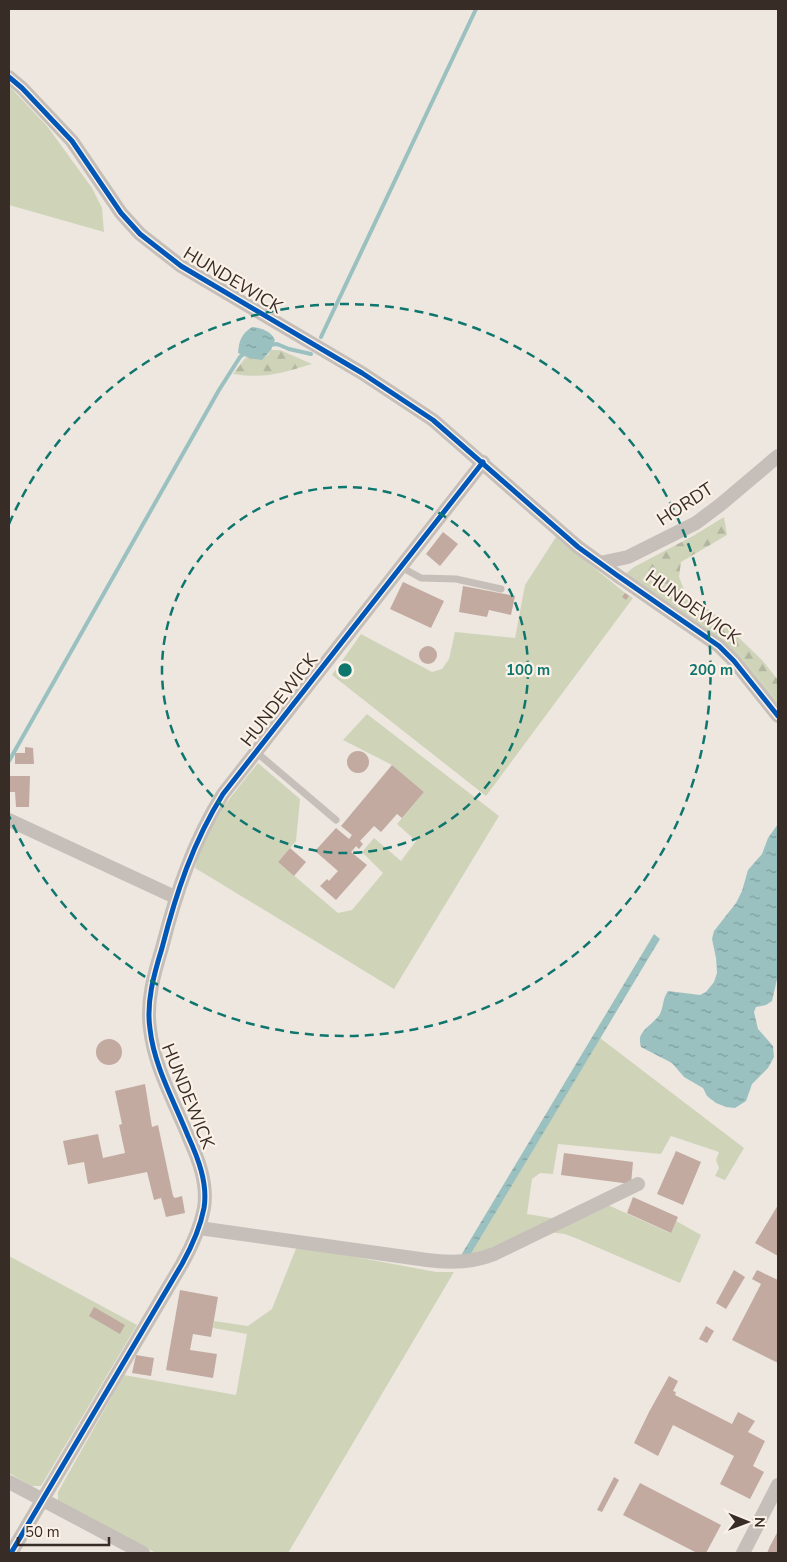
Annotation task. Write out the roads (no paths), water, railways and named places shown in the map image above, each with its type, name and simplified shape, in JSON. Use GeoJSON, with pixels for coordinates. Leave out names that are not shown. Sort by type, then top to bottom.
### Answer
{"type":"FeatureCollection","features":[{"type":"Feature","properties":{"kind":"street","name":"HUNDEWICK"},"geometry":{"type":"LineString","coordinates":[[9,77],[22,88],[72,141],[121,213],[140,234],[181,266],[362,373],[433,420],[578,547],[719,646],[734,661],[778,716]]}},
{"type":"Feature","properties":{"kind":"street","name":"HORDT"},"geometry":{"type":"LineString","coordinates":[[600,563],[628,557],[696,523],[778,456]]}},
{"type":"Feature","properties":{"kind":"street","name":"HUNDEWICK"},"geometry":{"type":"LineString","coordinates":[[11,1553],[182,1264],[199,1228],[204,1207],[200,1164],[154,1054],[149,1027],[152,987],[175,897],[198,837],[223,794],[483,462]]}},
{"type":"Feature","properties":{"kind":"street"},"geometry":{"type":"LineString","coordinates":[[9,820],[175,897]]}},
{"type":"Feature","properties":{"kind":"street"},"geometry":{"type":"LineString","coordinates":[[199,1228],[427,1260],[449,1262],[472,1261],[494,1254],[638,1184]]}},
{"type":"Feature","properties":{"kind":"street"},"geometry":{"type":"LineString","coordinates":[[9,1482],[143,1553]]}},
{"type":"Feature","properties":{"kind":"street"},"geometry":{"type":"LineString","coordinates":[[743,1553],[778,1485]]}},
{"type":"Feature","properties":{"kind":"lane"},"geometry":{"type":"LineString","coordinates":[[401,567],[421,578],[456,579],[501,589]]}},
{"type":"Feature","properties":{"kind":"lane"},"geometry":{"type":"LineString","coordinates":[[256,752],[336,820]]}},
{"type":"Feature","properties":{"kind":"water"},"geometry":{"type":"Polygon","coordinates":[[[252,327],[265,330],[275,340],[271,350],[262,360],[249,358],[238,353],[241,338],[252,327]]]}},
{"type":"Feature","properties":{"kind":"water"},"geometry":{"type":"Polygon","coordinates":[[[778,824],[778,975],[772,1001],[766,1005],[756,1007],[754,1012],[758,1029],[773,1046],[774,1057],[768,1068],[752,1084],[746,1101],[735,1108],[726,1107],[716,1103],[707,1096],[703,1088],[684,1077],[672,1063],[641,1047],[640,1038],[660,1014],[668,991],[700,995],[706,992],[714,982],[717,973],[712,939],[714,931],[736,903],[742,891],[748,870],[762,854],[768,838],[778,824]]]}},
{"type":"Feature","properties":{"kind":"water"},"geometry":{"type":"Polygon","coordinates":[[[654,934],[660,939],[469,1257],[460,1257],[654,934]]]}},
{"type":"Feature","properties":{"kind":"waterway"},"geometry":{"type":"LineString","coordinates":[[321,337],[476,9]]}},
{"type":"Feature","properties":{"kind":"waterway"},"geometry":{"type":"LineString","coordinates":[[269,345],[277,344],[311,354]]}},
{"type":"Feature","properties":{"kind":"waterway"},"geometry":{"type":"LineString","coordinates":[[9,761],[219,390],[240,357],[245,353]]}}]}
